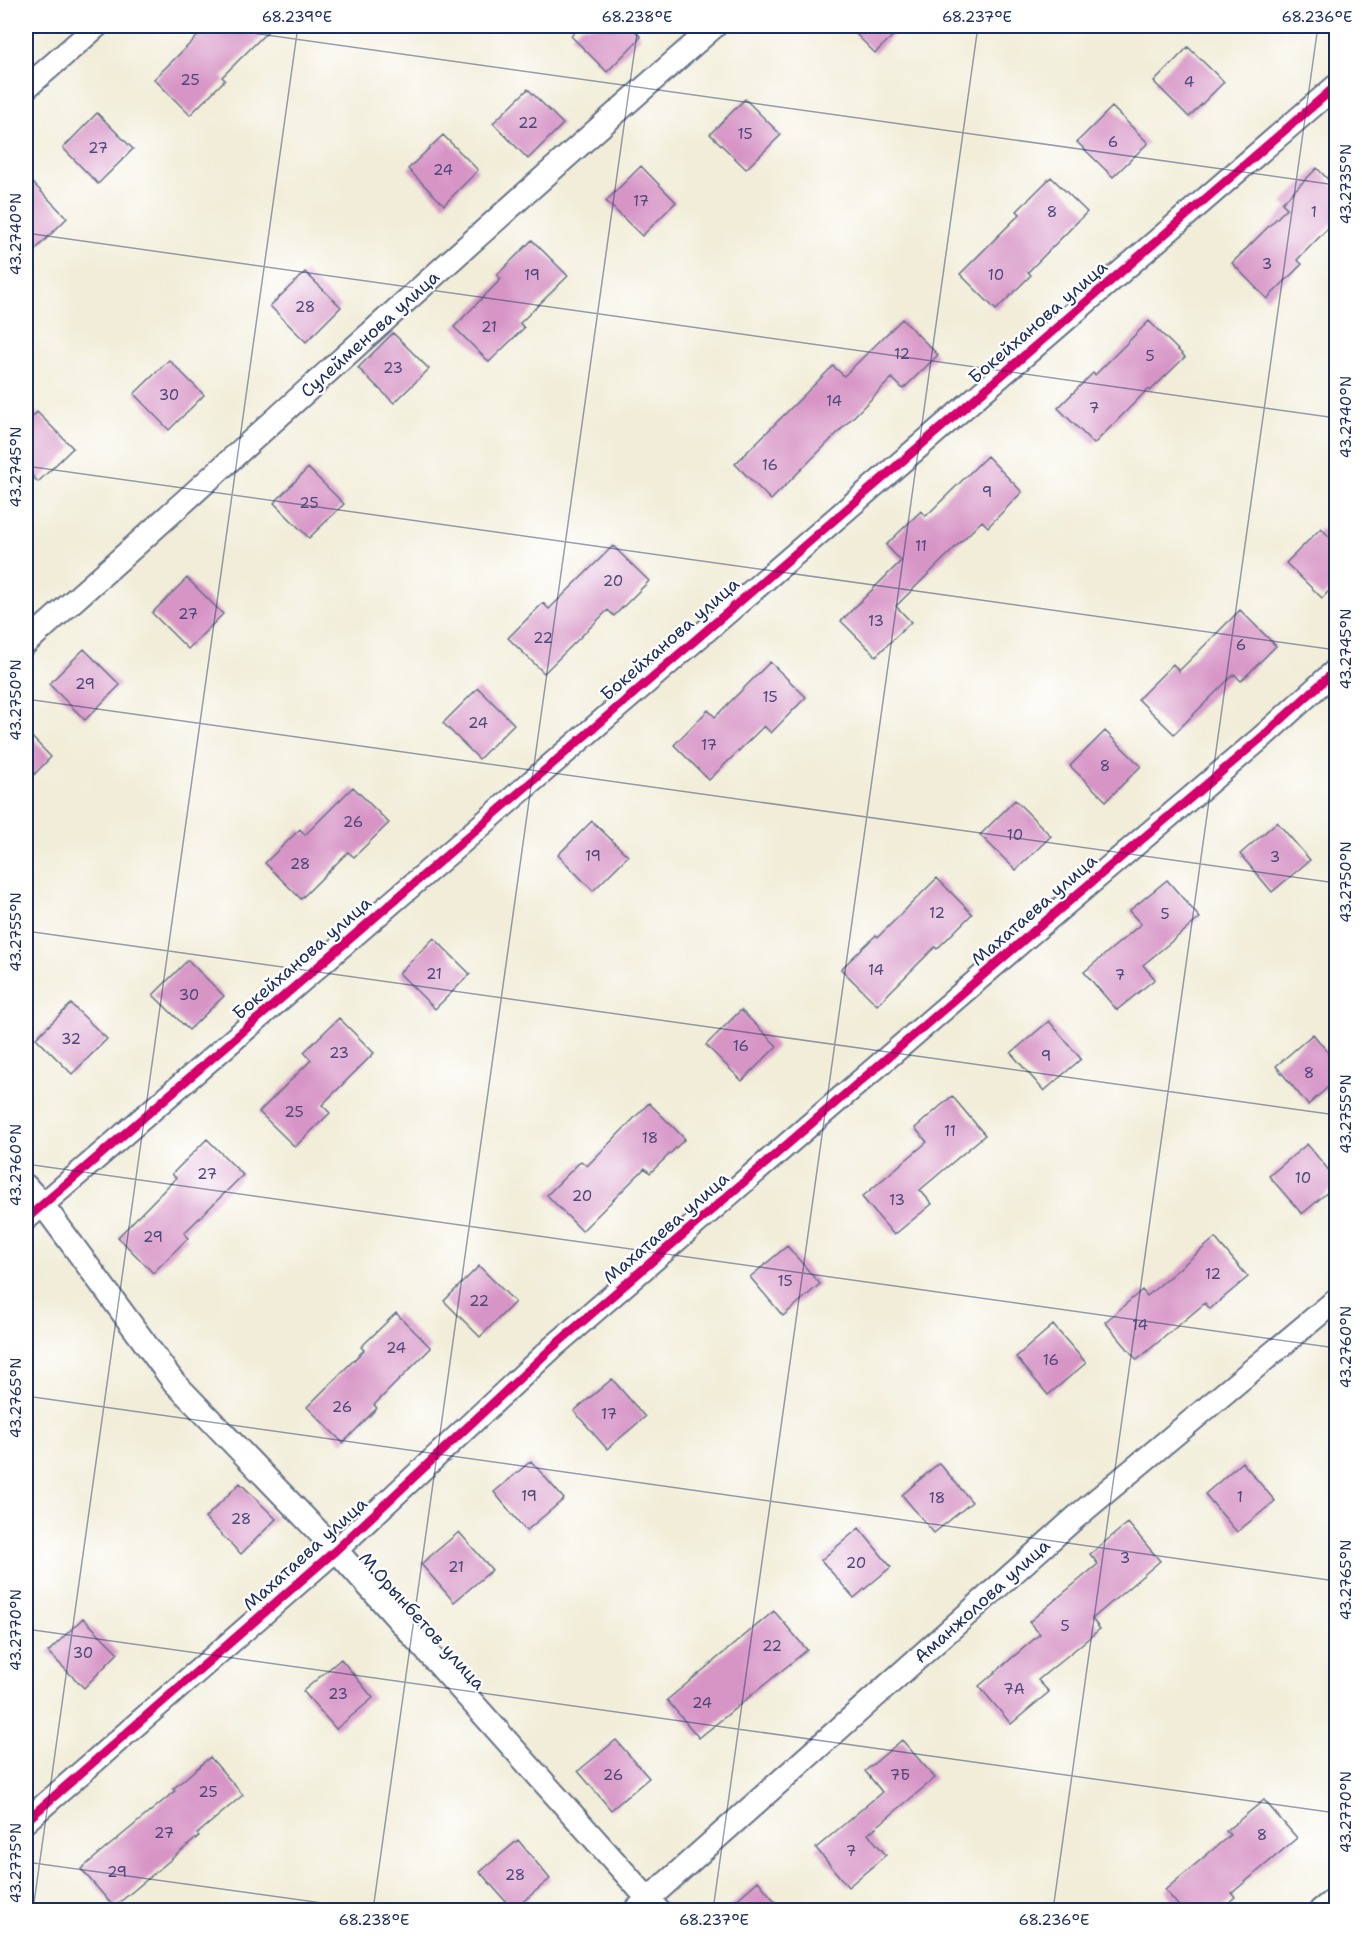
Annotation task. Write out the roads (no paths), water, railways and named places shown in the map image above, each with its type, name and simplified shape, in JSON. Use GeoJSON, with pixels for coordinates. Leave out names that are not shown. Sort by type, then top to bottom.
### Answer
{"type":"FeatureCollection","features":[{"type":"Feature","properties":{"kind":"street"},"geometry":{"type":"LineString","coordinates":[[26,88],[97,26]]}},
{"type":"Feature","properties":{"kind":"street","name":"Сулейменова улица"},"geometry":{"type":"LineString","coordinates":[[26,643],[192,496],[555,165],[715,26]]}},
{"type":"Feature","properties":{"kind":"street","name":"Бокейханова улица"},"geometry":{"type":"LineString","coordinates":[[34,1212],[1336,86]]}},
{"type":"Feature","properties":{"kind":"street","name":"Махатаева улица"},"geometry":{"type":"LineString","coordinates":[[26,1821],[336,1550],[554,1347],[1261,738],[1336,669]]}},
{"type":"Feature","properties":{"kind":"street","name":"М.Орынбетов улица"},"geometry":{"type":"LineString","coordinates":[[26,1186],[34,1212],[173,1381],[336,1550],[648,1907]]}},
{"type":"Feature","properties":{"kind":"street","name":"Аманжолова улица"},"geometry":{"type":"LineString","coordinates":[[648,1907],[1075,1518],[1336,1300]]}},
{"type":"Feature","properties":{"kind":"street"},"geometry":{"type":"LineString","coordinates":[[1321,1911],[1336,1898]]}}]}
